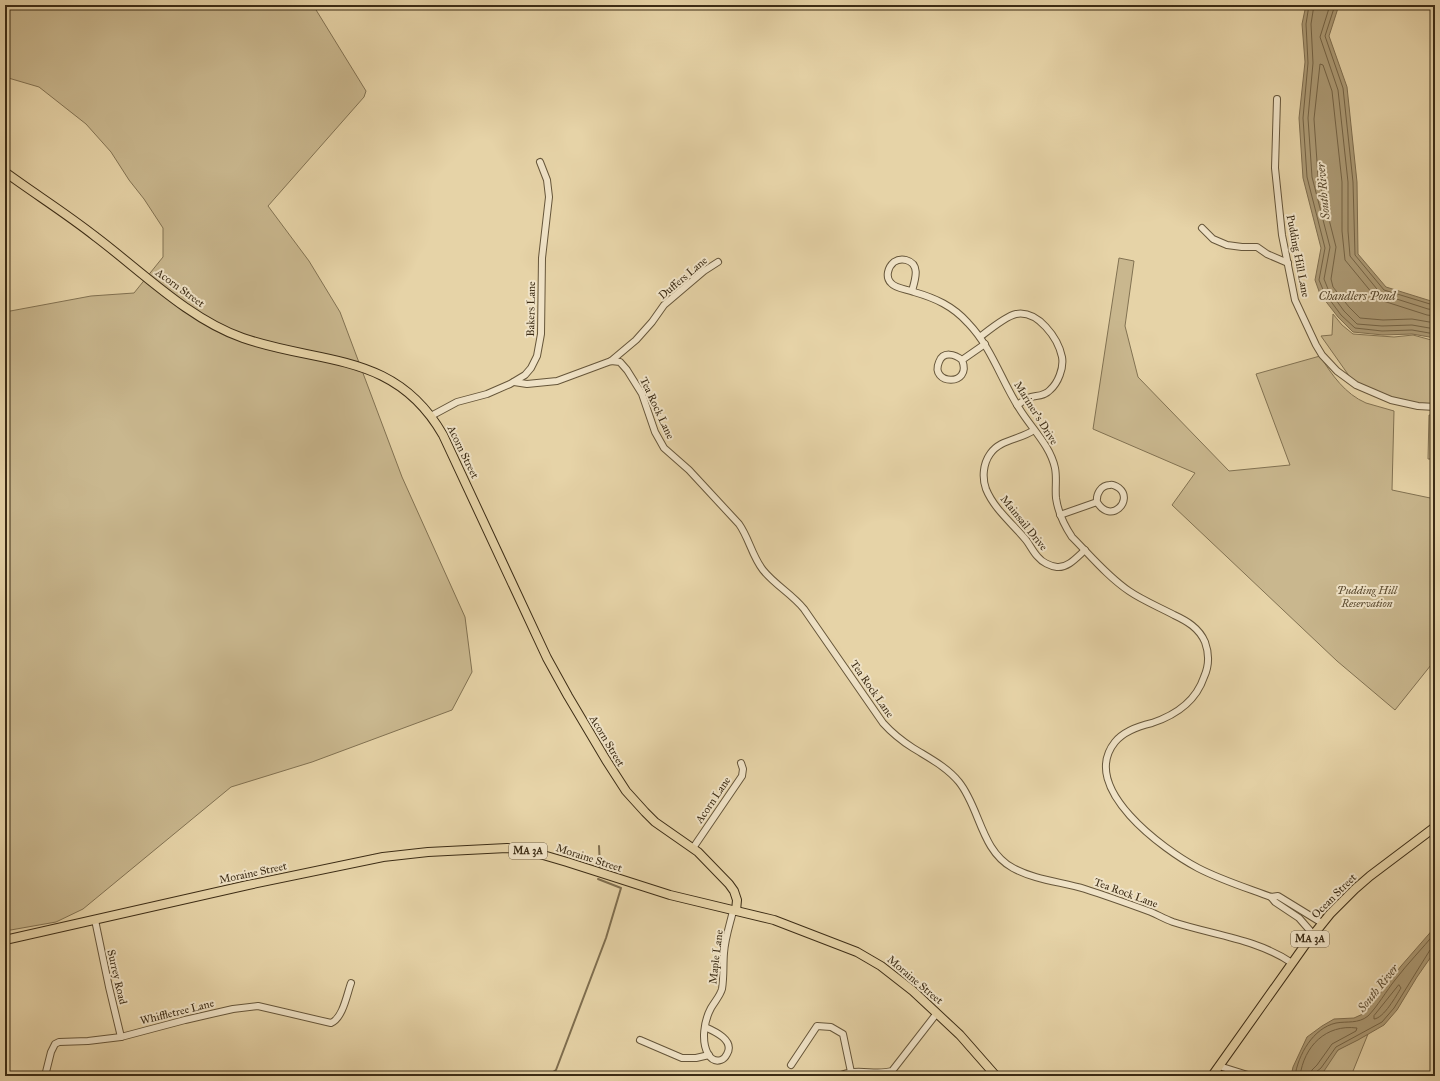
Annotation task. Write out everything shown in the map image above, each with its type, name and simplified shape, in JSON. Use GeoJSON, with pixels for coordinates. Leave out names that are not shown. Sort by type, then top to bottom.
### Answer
{"type":"FeatureCollection","features":[{"type":"Feature","properties":{"kind":"main road","name":"Acorn Street"},"geometry":{"type":"LineString","coordinates":[[5,172],[81,226],[179,302],[220,328],[254,342],[339,361],[375,372],[409,392],[431,416],[454,458],[481,519],[547,658],[606,760],[626,790],[645,812],[655,822],[703,856],[734,891],[738,900],[735,911]]}},
{"type":"Feature","properties":{"kind":"main road","name":"Ocean Street"},"geometry":{"type":"LineString","coordinates":[[1212,1076],[1292,962],[1322,923],[1342,901],[1363,882],[1435,827]]}},
{"type":"Feature","properties":{"kind":"main road","name":"Moraine Street"},"geometry":{"type":"LineString","coordinates":[[5,940],[248,885],[383,857],[428,852],[507,848],[537,853],[670,895],[774,920],[864,956],[894,975],[937,1014],[960,1035],[996,1076]]}},
{"type":"Feature","properties":{"kind":"street","name":"Pudding Hill Lane"},"geometry":{"type":"LineString","coordinates":[[1278,99],[1276,180],[1282,236],[1292,289],[1298,308],[1316,345],[1322,355],[1337,371],[1356,385],[1379,396],[1404,403],[1435,407]]}},
{"type":"Feature","properties":{"kind":"street","name":"Bakers Lane"},"geometry":{"type":"LineString","coordinates":[[431,416],[457,402],[491,392],[514,382],[525,375],[537,356],[542,326],[542,258],[549,197],[547,180],[540,162]]}},
{"type":"Feature","properties":{"kind":"street"},"geometry":{"type":"LineString","coordinates":[[1202,228],[1213,239],[1227,245],[1257,247],[1267,254],[1288,263]]}},
{"type":"Feature","properties":{"kind":"street","name":"Mariner's Drive"},"geometry":{"type":"LineString","coordinates":[[912,291],[916,276],[914,266],[910,262],[904,260],[895,262],[890,266],[888,272],[888,278],[892,284],[947,305],[968,322],[985,344],[1017,405],[1046,445],[1055,468],[1056,498],[1060,515],[1072,537],[1116,581],[1130,592],[1187,622],[1198,630],[1205,643],[1208,666],[1203,682],[1193,698],[1179,710],[1162,719],[1133,729],[1115,742],[1107,761],[1110,787],[1116,797],[1140,826],[1174,854],[1212,874],[1271,897]]}},
{"type":"Feature","properties":{"kind":"street","name":"Duffers Lane"},"geometry":{"type":"LineString","coordinates":[[611,360],[636,340],[652,322],[664,305],[704,271],[718,262]]}},
{"type":"Feature","properties":{"kind":"street"},"geometry":{"type":"LineString","coordinates":[[980,337],[1012,315],[1018,314],[1040,321],[1048,328],[1058,344],[1062,357],[1062,366],[1056,382],[1051,390],[1045,395],[1029,398],[1017,405]]}},
{"type":"Feature","properties":{"kind":"street"},"geometry":{"type":"LineString","coordinates":[[962,360],[985,344]]}},
{"type":"Feature","properties":{"kind":"street"},"geometry":{"type":"LineString","coordinates":[[953,354],[962,360],[964,369],[959,378],[948,380],[942,378],[939,374],[938,363],[943,356],[953,354]]}},
{"type":"Feature","properties":{"kind":"street"},"geometry":{"type":"LineString","coordinates":[[514,382],[527,384],[557,381],[611,360]]}},
{"type":"Feature","properties":{"kind":"street","name":"Tea Rock Lane"},"geometry":{"type":"LineString","coordinates":[[611,360],[620,362],[627,370],[642,394],[655,432],[664,448],[689,470],[744,530],[749,545],[759,564],[770,577],[797,600],[883,723],[897,737],[952,774],[960,783],[973,806],[985,836],[993,849],[1007,864],[1018,870],[1048,880],[1085,889],[1171,921],[1260,946],[1292,962]]}},
{"type":"Feature","properties":{"kind":"street","name":"Mainsail Drive"},"geometry":{"type":"LineString","coordinates":[[1034,430],[1027,435],[1002,443],[990,454],[984,469],[986,489],[995,504],[1042,561],[1056,567],[1063,566],[1070,563],[1085,550]]}},
{"type":"Feature","properties":{"kind":"street"},"geometry":{"type":"LineString","coordinates":[[1111,484],[1121,490],[1124,496],[1123,503],[1118,510],[1112,512],[1100,508],[1097,502],[1099,491],[1104,486],[1111,484]]}},
{"type":"Feature","properties":{"kind":"street"},"geometry":{"type":"LineString","coordinates":[[1060,515],[1097,502]]}},
{"type":"Feature","properties":{"kind":"street","name":"Acorn Lane"},"geometry":{"type":"LineString","coordinates":[[693,848],[742,776],[743,769],[741,763]]}},
{"type":"Feature","properties":{"kind":"street"},"geometry":{"type":"LineString","coordinates":[[1271,897],[1278,896],[1322,923]]}},
{"type":"Feature","properties":{"kind":"street"},"geometry":{"type":"LineString","coordinates":[[1271,897],[1275,902],[1299,918],[1313,934]]}},
{"type":"Feature","properties":{"kind":"street","name":"Maple Lane"},"geometry":{"type":"LineString","coordinates":[[709,1054],[704,1042],[705,1026],[711,1009],[722,990],[724,953],[735,911]]}},
{"type":"Feature","properties":{"kind":"street","name":"Surrey Road"},"geometry":{"type":"LineString","coordinates":[[95,920],[109,987],[122,1037]]}},
{"type":"Feature","properties":{"kind":"street","name":"Whiffletree Lane"},"geometry":{"type":"LineString","coordinates":[[45,1076],[50,1052],[55,1044],[59,1042],[88,1041],[122,1037],[185,1020],[248,1006],[266,1008],[331,1023],[336,1021],[340,1015],[350,983]]}},
{"type":"Feature","properties":{"kind":"street"},"geometry":{"type":"LineString","coordinates":[[839,1076],[859,1071],[886,1073],[892,1071],[937,1014]]}},
{"type":"Feature","properties":{"kind":"street"},"geometry":{"type":"LineString","coordinates":[[640,1040],[682,1058],[696,1058],[709,1054],[714,1060],[721,1060],[726,1056],[729,1050],[729,1045],[726,1039],[705,1026]]}},
{"type":"Feature","properties":{"kind":"street"},"geometry":{"type":"LineString","coordinates":[[791,1065],[817,1026],[831,1027],[843,1034],[851,1072]]}},
{"type":"Feature","properties":{"kind":"street"},"geometry":{"type":"LineString","coordinates":[[1219,1066],[1251,1076]]}},
{"type":"Feature","properties":{"kind":"green space"},"geometry":{"type":"Polygon","coordinates":[[[5,5],[313,5],[366,91],[364,97],[268,206],[309,261],[340,312],[402,477],[465,617],[472,672],[452,710],[312,762],[231,787],[83,909],[56,922],[5,931],[5,312],[91,296],[134,293],[163,257],[163,228],[111,152],[86,124],[39,87],[5,77],[5,5]]]}},
{"type":"Feature","properties":{"kind":"green space","name":"Pudding Hill Reservation"},"geometry":{"type":"Polygon","coordinates":[[[1119,258],[1134,261],[1125,326],[1138,377],[1229,471],[1290,465],[1256,374],[1320,356],[1334,377],[1352,395],[1366,403],[1394,411],[1392,490],[1435,499],[1435,660],[1395,710],[1337,661],[1172,505],[1195,473],[1093,429],[1119,258]]]}},
{"type":"Feature","properties":{"kind":"green space"},"geometry":{"type":"Polygon","coordinates":[[[1333,314],[1342,325],[1353,334],[1394,337],[1413,335],[1435,341],[1435,404],[1399,401],[1352,380],[1321,336],[1332,335],[1333,314]]]}},
{"type":"Feature","properties":{"kind":"green space"},"geometry":{"type":"Polygon","coordinates":[[[1429,415],[1435,415],[1435,459],[1428,459],[1429,415]]]}},
{"type":"Feature","properties":{"kind":"green space"},"geometry":{"type":"Polygon","coordinates":[[[1368,1034],[1351,1076],[1316,1076],[1338,1050],[1368,1034]]]}},
{"type":"Feature","properties":{"kind":"water","name":"Chandlers Pond"},"geometry":{"type":"Polygon","coordinates":[[[1306,5],[1339,5],[1329,36],[1347,87],[1357,182],[1358,254],[1386,287],[1435,301],[1435,338],[1412,334],[1383,335],[1353,332],[1338,317],[1320,294],[1315,280],[1321,248],[1303,178],[1299,118],[1305,62],[1302,24],[1306,5]]]}},
{"type":"Feature","properties":{"kind":"water"},"geometry":{"type":"Polygon","coordinates":[[[1435,927],[1435,951],[1397,1010],[1384,1025],[1338,1050],[1324,1071],[1318,1076],[1291,1076],[1293,1067],[1307,1037],[1334,1019],[1354,1018],[1365,1013],[1401,966],[1435,927]]]}},
{"type":"Feature","properties":{"kind":"waterway"},"geometry":{"type":"LineString","coordinates":[[599,846],[600,867]]}},
{"type":"Feature","properties":{"kind":"waterway"},"geometry":{"type":"LineString","coordinates":[[547,1076],[556,1070],[606,938],[621,888],[598,879]]}},
{"type":"Feature","properties":{"kind":"water label","name":"South River"},"geometry":{"type":"Point","coordinates":[1323,191]}},
{"type":"Feature","properties":{"kind":"water label","name":"South River"},"geometry":{"type":"Point","coordinates":[1378,988]}}]}
